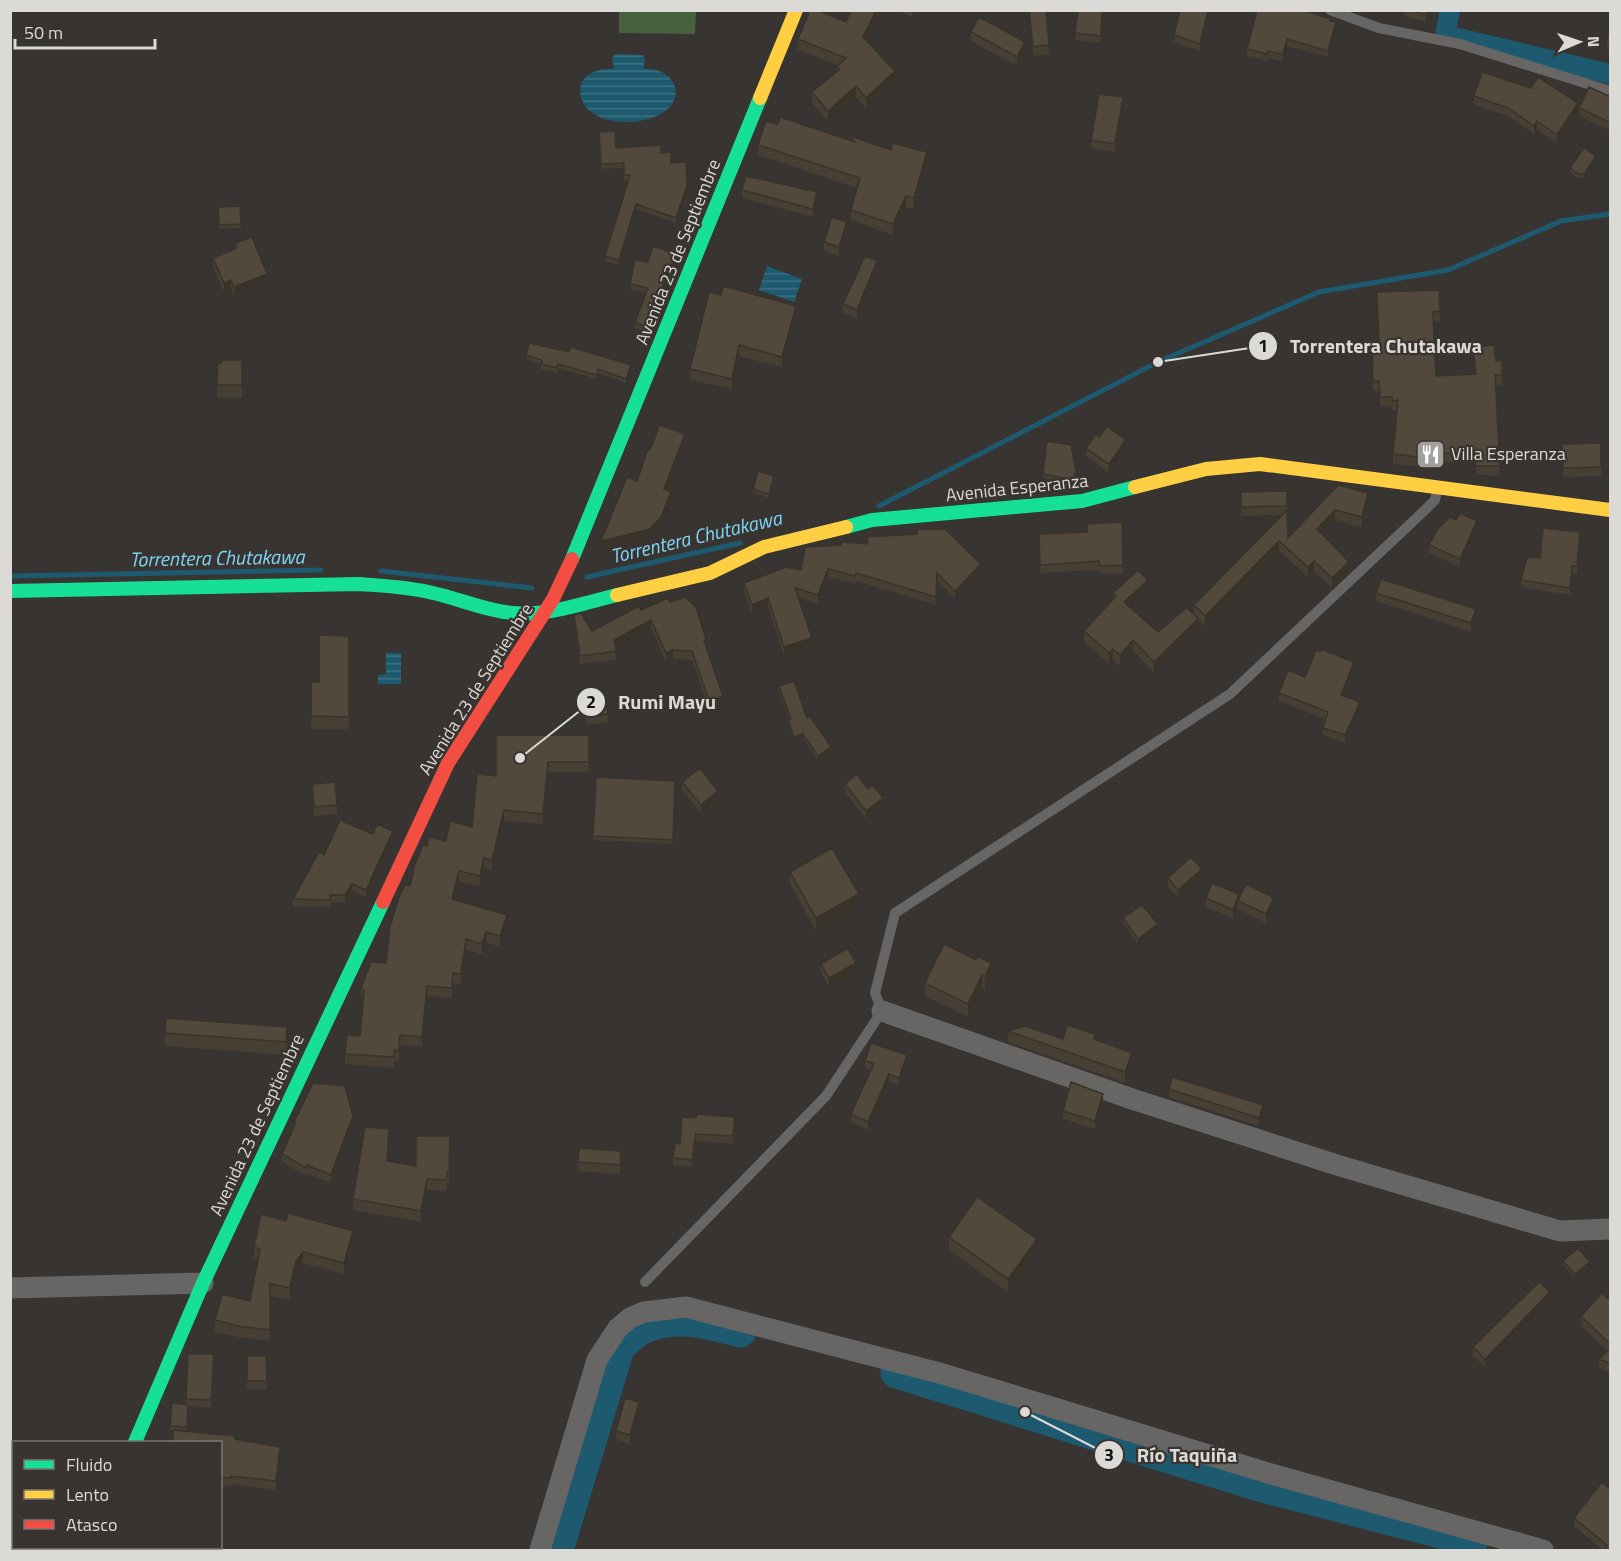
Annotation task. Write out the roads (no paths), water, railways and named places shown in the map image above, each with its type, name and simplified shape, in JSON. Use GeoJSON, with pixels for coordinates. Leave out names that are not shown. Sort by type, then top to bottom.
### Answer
{"type":"FeatureCollection","features":[{"type":"Feature","properties":{"kind":"main road","name":"Avenida 23 de Septiembre"},"geometry":{"type":"LineString","coordinates":[[136,1441],[203,1283],[448,763],[553,598],[568,570],[796,10]]}},
{"type":"Feature","properties":{"kind":"main road","name":"Avenida Esperanza"},"geometry":{"type":"LineString","coordinates":[[10,591],[360,584],[435,592],[477,606],[513,613],[542,614],[710,573],[764,548],[872,520],[1082,501],[1206,469],[1260,464],[1611,510]]}},
{"type":"Feature","properties":{"kind":"street"},"geometry":{"type":"LineString","coordinates":[[882,1011],[1132,1099],[1337,1165],[1560,1231],[1611,1229]]}},
{"type":"Feature","properties":{"kind":"street"},"geometry":{"type":"LineString","coordinates":[[10,1288],[203,1283]]}},
{"type":"Feature","properties":{"kind":"street"},"geometry":{"type":"LineString","coordinates":[[540,1551],[597,1360],[618,1328],[630,1318],[644,1312],[687,1306],[943,1374],[1257,1470],[1543,1551]]}},
{"type":"Feature","properties":{"kind":"lane"},"geometry":{"type":"LineString","coordinates":[[1330,10],[1379,28],[1460,44],[1611,91]]}},
{"type":"Feature","properties":{"kind":"lane"},"geometry":{"type":"LineString","coordinates":[[645,1282],[826,1096],[882,1011],[875,993],[895,913],[1230,694],[1426,509],[1435,500],[1438,488]]}},
{"type":"Feature","properties":{"kind":"water"},"geometry":{"type":"Polygon","coordinates":[[[615,54],[643,55],[645,60],[643,69],[660,72],[672,81],[676,94],[668,109],[650,119],[623,122],[604,119],[588,109],[581,96],[582,82],[599,70],[614,69],[612,58],[615,54]]]}},
{"type":"Feature","properties":{"kind":"water"},"geometry":{"type":"Polygon","coordinates":[[[767,266],[802,279],[794,302],[759,290],[767,266]]]}},
{"type":"Feature","properties":{"kind":"water"},"geometry":{"type":"Polygon","coordinates":[[[386,653],[401,653],[401,684],[378,684],[378,675],[386,674],[386,653]]]}},
{"type":"Feature","properties":{"kind":"waterway"},"geometry":{"type":"LineString","coordinates":[[1450,10],[1445,35],[1610,74]]}},
{"type":"Feature","properties":{"kind":"waterway","name":"Torrentera Chutakawa"},"geometry":{"type":"LineString","coordinates":[[879,506],[1158,362],[1319,292],[1448,270],[1561,221],[1610,214]]}},
{"type":"Feature","properties":{"kind":"waterway","name":"Torrentera Chutakawa"},"geometry":{"type":"LineString","coordinates":[[587,577],[740,543]]}},
{"type":"Feature","properties":{"kind":"waterway","name":"Torrentera Chutakawa"},"geometry":{"type":"LineString","coordinates":[[10,576],[321,570]]}},
{"type":"Feature","properties":{"kind":"waterway","name":"Torrentera Chutakawa"},"geometry":{"type":"LineString","coordinates":[[381,571],[532,588]]}},
{"type":"Feature","properties":{"kind":"waterway"},"geometry":{"type":"LineString","coordinates":[[557,1550],[619,1345],[642,1328],[666,1321],[691,1320],[740,1331]]}},
{"type":"Feature","properties":{"kind":"waterway"},"geometry":{"type":"LineString","coordinates":[[897,1372],[1259,1485],[1472,1540]]}},
{"type":"Feature","properties":{"kind":"place","name":"Torrentera Chutakawa"},"geometry":{"type":"Point","coordinates":[1158,362]}},
{"type":"Feature","properties":{"kind":"place","name":"Villa Esperanza"},"geometry":{"type":"Point","coordinates":[1430,454]}},
{"type":"Feature","properties":{"kind":"place","name":"Rumi Mayu"},"geometry":{"type":"Point","coordinates":[520,758]}},
{"type":"Feature","properties":{"kind":"place","name":"Río Taquiña"},"geometry":{"type":"Point","coordinates":[1025,1412]}}]}
